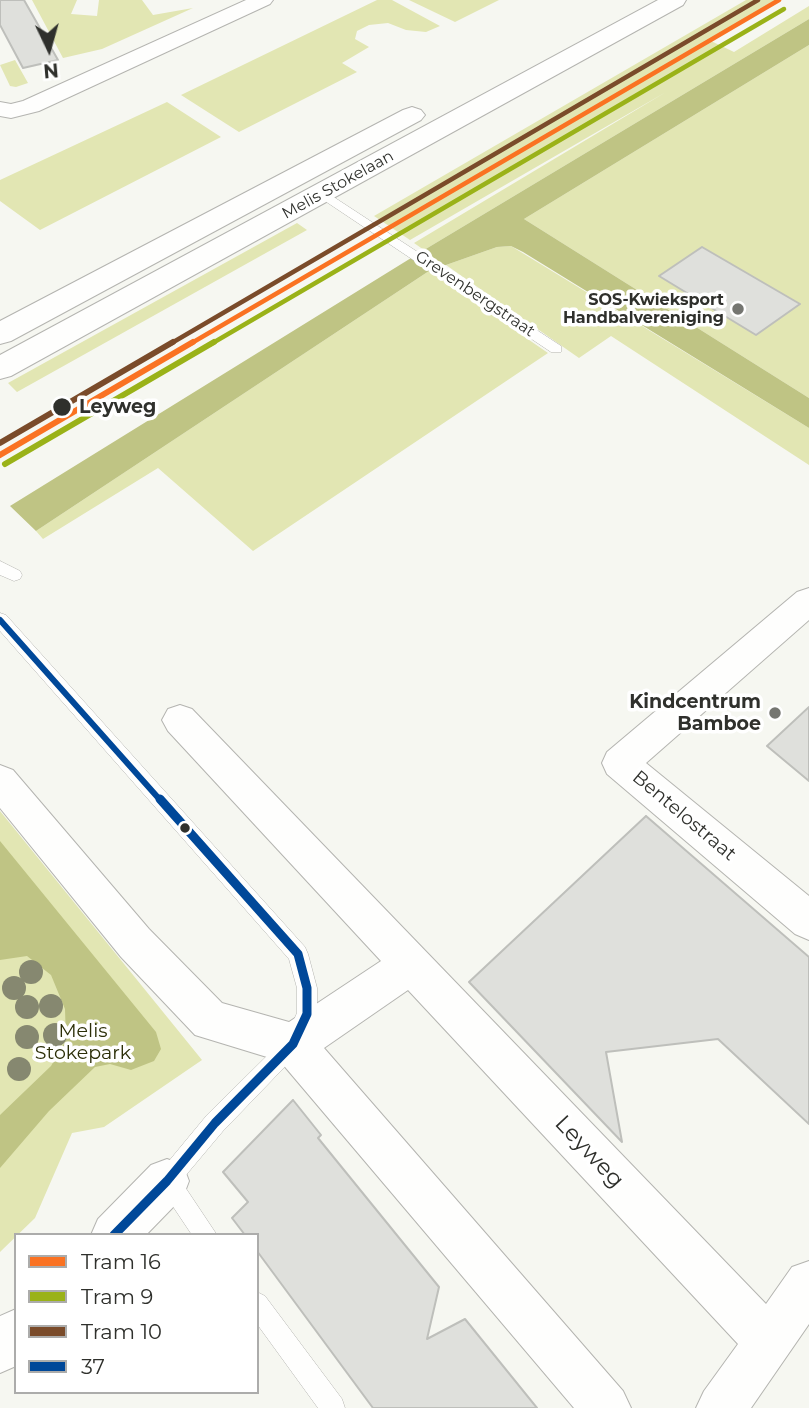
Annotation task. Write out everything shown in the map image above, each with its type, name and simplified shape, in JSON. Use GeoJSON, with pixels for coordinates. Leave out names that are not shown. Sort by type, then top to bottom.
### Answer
{"type":"FeatureCollection","features":[{"type":"Feature","properties":{"kind":"street"},"geometry":{"type":"LineString","coordinates":[[4,114],[31,106],[263,0]]}},
{"type":"Feature","properties":{"kind":"street","name":"Melis Stokelaan"},"geometry":{"type":"LineString","coordinates":[[0,334],[627,0]]}},
{"type":"Feature","properties":{"kind":"street","name":"Melis Stokelaan"},"geometry":{"type":"LineString","coordinates":[[0,368],[675,0]]}},
{"type":"Feature","properties":{"kind":"street","name":"Bentelostraat"},"geometry":{"type":"LineString","coordinates":[[809,601],[621,763],[809,921]]}},
{"type":"Feature","properties":{"kind":"street","name":"Leyweg"},"geometry":{"type":"LineString","coordinates":[[180,720],[767,1340]]}},
{"type":"Feature","properties":{"kind":"street"},"geometry":{"type":"LineString","coordinates":[[0,781],[135,943],[210,1020],[293,1044],[606,1408]]}},
{"type":"Feature","properties":{"kind":"street"},"geometry":{"type":"LineString","coordinates":[[293,1044],[411,964]]}},
{"type":"Feature","properties":{"kind":"street"},"geometry":{"type":"LineString","coordinates":[[116,1233],[167,1181]]}},
{"type":"Feature","properties":{"kind":"street"},"geometry":{"type":"LineString","coordinates":[[721,1408],[809,1284]]}},
{"type":"Feature","properties":{"kind":"street"},"geometry":{"type":"LineString","coordinates":[[0,1349],[14,1335]]}},
{"type":"Feature","properties":{"kind":"lane","name":"Grevenbergstraat"},"geometry":{"type":"LineString","coordinates":[[323,194],[556,349]]}},
{"type":"Feature","properties":{"kind":"lane"},"geometry":{"type":"LineString","coordinates":[[0,620],[298,954],[307,988],[307,1014],[293,1044],[215,1123],[167,1181],[205,1233]]}},
{"type":"Feature","properties":{"kind":"lane"},"geometry":{"type":"LineString","coordinates":[[259,1307],[333,1408]]}},
{"type":"Feature","properties":{"kind":"green space"},"geometry":{"type":"Polygon","coordinates":[[[32,0],[77,0],[71,14],[97,16],[99,0],[142,0],[153,15],[193,8],[102,49],[63,58],[32,0]]]}},
{"type":"Feature","properties":{"kind":"green space"},"geometry":{"type":"Polygon","coordinates":[[[377,0],[392,0],[440,26],[426,32],[406,30],[388,23],[369,25],[357,31],[355,39],[369,47],[342,63],[357,72],[239,132],[181,95],[377,0]]]}},
{"type":"Feature","properties":{"kind":"green space"},"geometry":{"type":"Polygon","coordinates":[[[409,0],[499,0],[455,22],[409,0]]]}},
{"type":"Feature","properties":{"kind":"green space"},"geometry":{"type":"Polygon","coordinates":[[[746,0],[779,0],[711,41],[734,52],[809,6],[809,19],[424,250],[414,243],[666,92],[410,240],[374,216],[746,0]]]}},
{"type":"Feature","properties":{"kind":"green space","name":"SOS-Kwieksport Handbalvereniging"},"geometry":{"type":"Polygon","coordinates":[[[809,45],[809,398],[524,219],[809,45]]]}},
{"type":"Feature","properties":{"kind":"green space"},"geometry":{"type":"Polygon","coordinates":[[[15,60],[28,83],[16,87],[10,86],[0,65],[15,60]]]}},
{"type":"Feature","properties":{"kind":"green space"},"geometry":{"type":"Polygon","coordinates":[[[167,102],[221,137],[40,230],[0,201],[0,180],[167,102]]]}},
{"type":"Feature","properties":{"kind":"green space"},"geometry":{"type":"Polygon","coordinates":[[[297,223],[307,230],[17,392],[8,383],[297,223]]]}},
{"type":"Feature","properties":{"kind":"green space"},"geometry":{"type":"Polygon","coordinates":[[[511,246],[809,428],[809,465],[611,336],[579,358],[446,265],[497,247],[511,246]]]}},
{"type":"Feature","properties":{"kind":"green space"},"geometry":{"type":"Polygon","coordinates":[[[429,271],[548,353],[253,551],[158,468],[43,539],[36,531],[429,271]]]}},
{"type":"Feature","properties":{"kind":"green space","name":"Melis Stokepark"},"geometry":{"type":"Polygon","coordinates":[[[0,811],[202,1060],[104,1127],[72,1133],[35,1218],[20,1233],[14,1233],[14,1238],[0,1252],[0,811]]]}},
{"type":"Feature","properties":{"kind":"shaded area"},"geometry":{"type":"Polygon","coordinates":[[[809,19],[809,45],[524,219],[809,398],[809,428],[523,252],[511,246],[497,247],[429,271],[36,531],[10,506],[424,250],[809,19]]]}},
{"type":"Feature","properties":{"kind":"shaded area"},"geometry":{"type":"Polygon","coordinates":[[[0,841],[156,1032],[161,1049],[154,1061],[131,1070],[110,1064],[95,1067],[49,1111],[0,1168],[0,1115],[51,1066],[66,1040],[65,1009],[51,975],[27,956],[0,960],[0,841]]]}},
{"type":"Feature","properties":{"kind":"building"},"geometry":{"type":"Polygon","coordinates":[[[0,0],[24,0],[58,60],[23,68],[0,25],[0,0]]]}},
{"type":"Feature","properties":{"kind":"building"},"geometry":{"type":"Polygon","coordinates":[[[702,247],[800,304],[756,335],[659,276],[702,247]]]}},
{"type":"Feature","properties":{"kind":"building"},"geometry":{"type":"Polygon","coordinates":[[[809,707],[809,781],[767,746],[809,707]]]}},
{"type":"Feature","properties":{"kind":"building"},"geometry":{"type":"Polygon","coordinates":[[[646,816],[809,957],[809,1124],[718,1039],[606,1052],[622,1142],[469,982],[646,816]]]}},
{"type":"Feature","properties":{"kind":"building"},"geometry":{"type":"Polygon","coordinates":[[[293,1100],[321,1135],[318,1138],[439,1287],[427,1339],[465,1319],[537,1408],[373,1408],[259,1254],[259,1233],[243,1233],[232,1218],[248,1202],[223,1172],[293,1100]]]}},
{"type":"Feature","properties":{"kind":"tram line","name":"10"},"geometry":{"type":"LineString","coordinates":[[0,443],[758,0]]}},
{"type":"Feature","properties":{"kind":"tram line","name":"16"},"geometry":{"type":"LineString","coordinates":[[0,455],[779,0]]}},
{"type":"Feature","properties":{"kind":"tram line","name":"9"},"geometry":{"type":"LineString","coordinates":[[5,464],[784,9]]}},
{"type":"Feature","properties":{"kind":"transit line","name":"37"},"geometry":{"type":"LineString","coordinates":[[0,620],[298,954],[307,988],[307,1014],[293,1044],[215,1123],[167,1181],[116,1233]]}},
{"type":"Feature","properties":{"kind":"place","name":"SOS-Kwieksport Handbalvereniging"},"geometry":{"type":"Point","coordinates":[738,309]}},
{"type":"Feature","properties":{"kind":"place","name":"Leyweg"},"geometry":{"type":"Point","coordinates":[62,407]}},
{"type":"Feature","properties":{"kind":"place","name":"Kindcentrum Bamboe"},"geometry":{"type":"Point","coordinates":[775,713]}}]}
